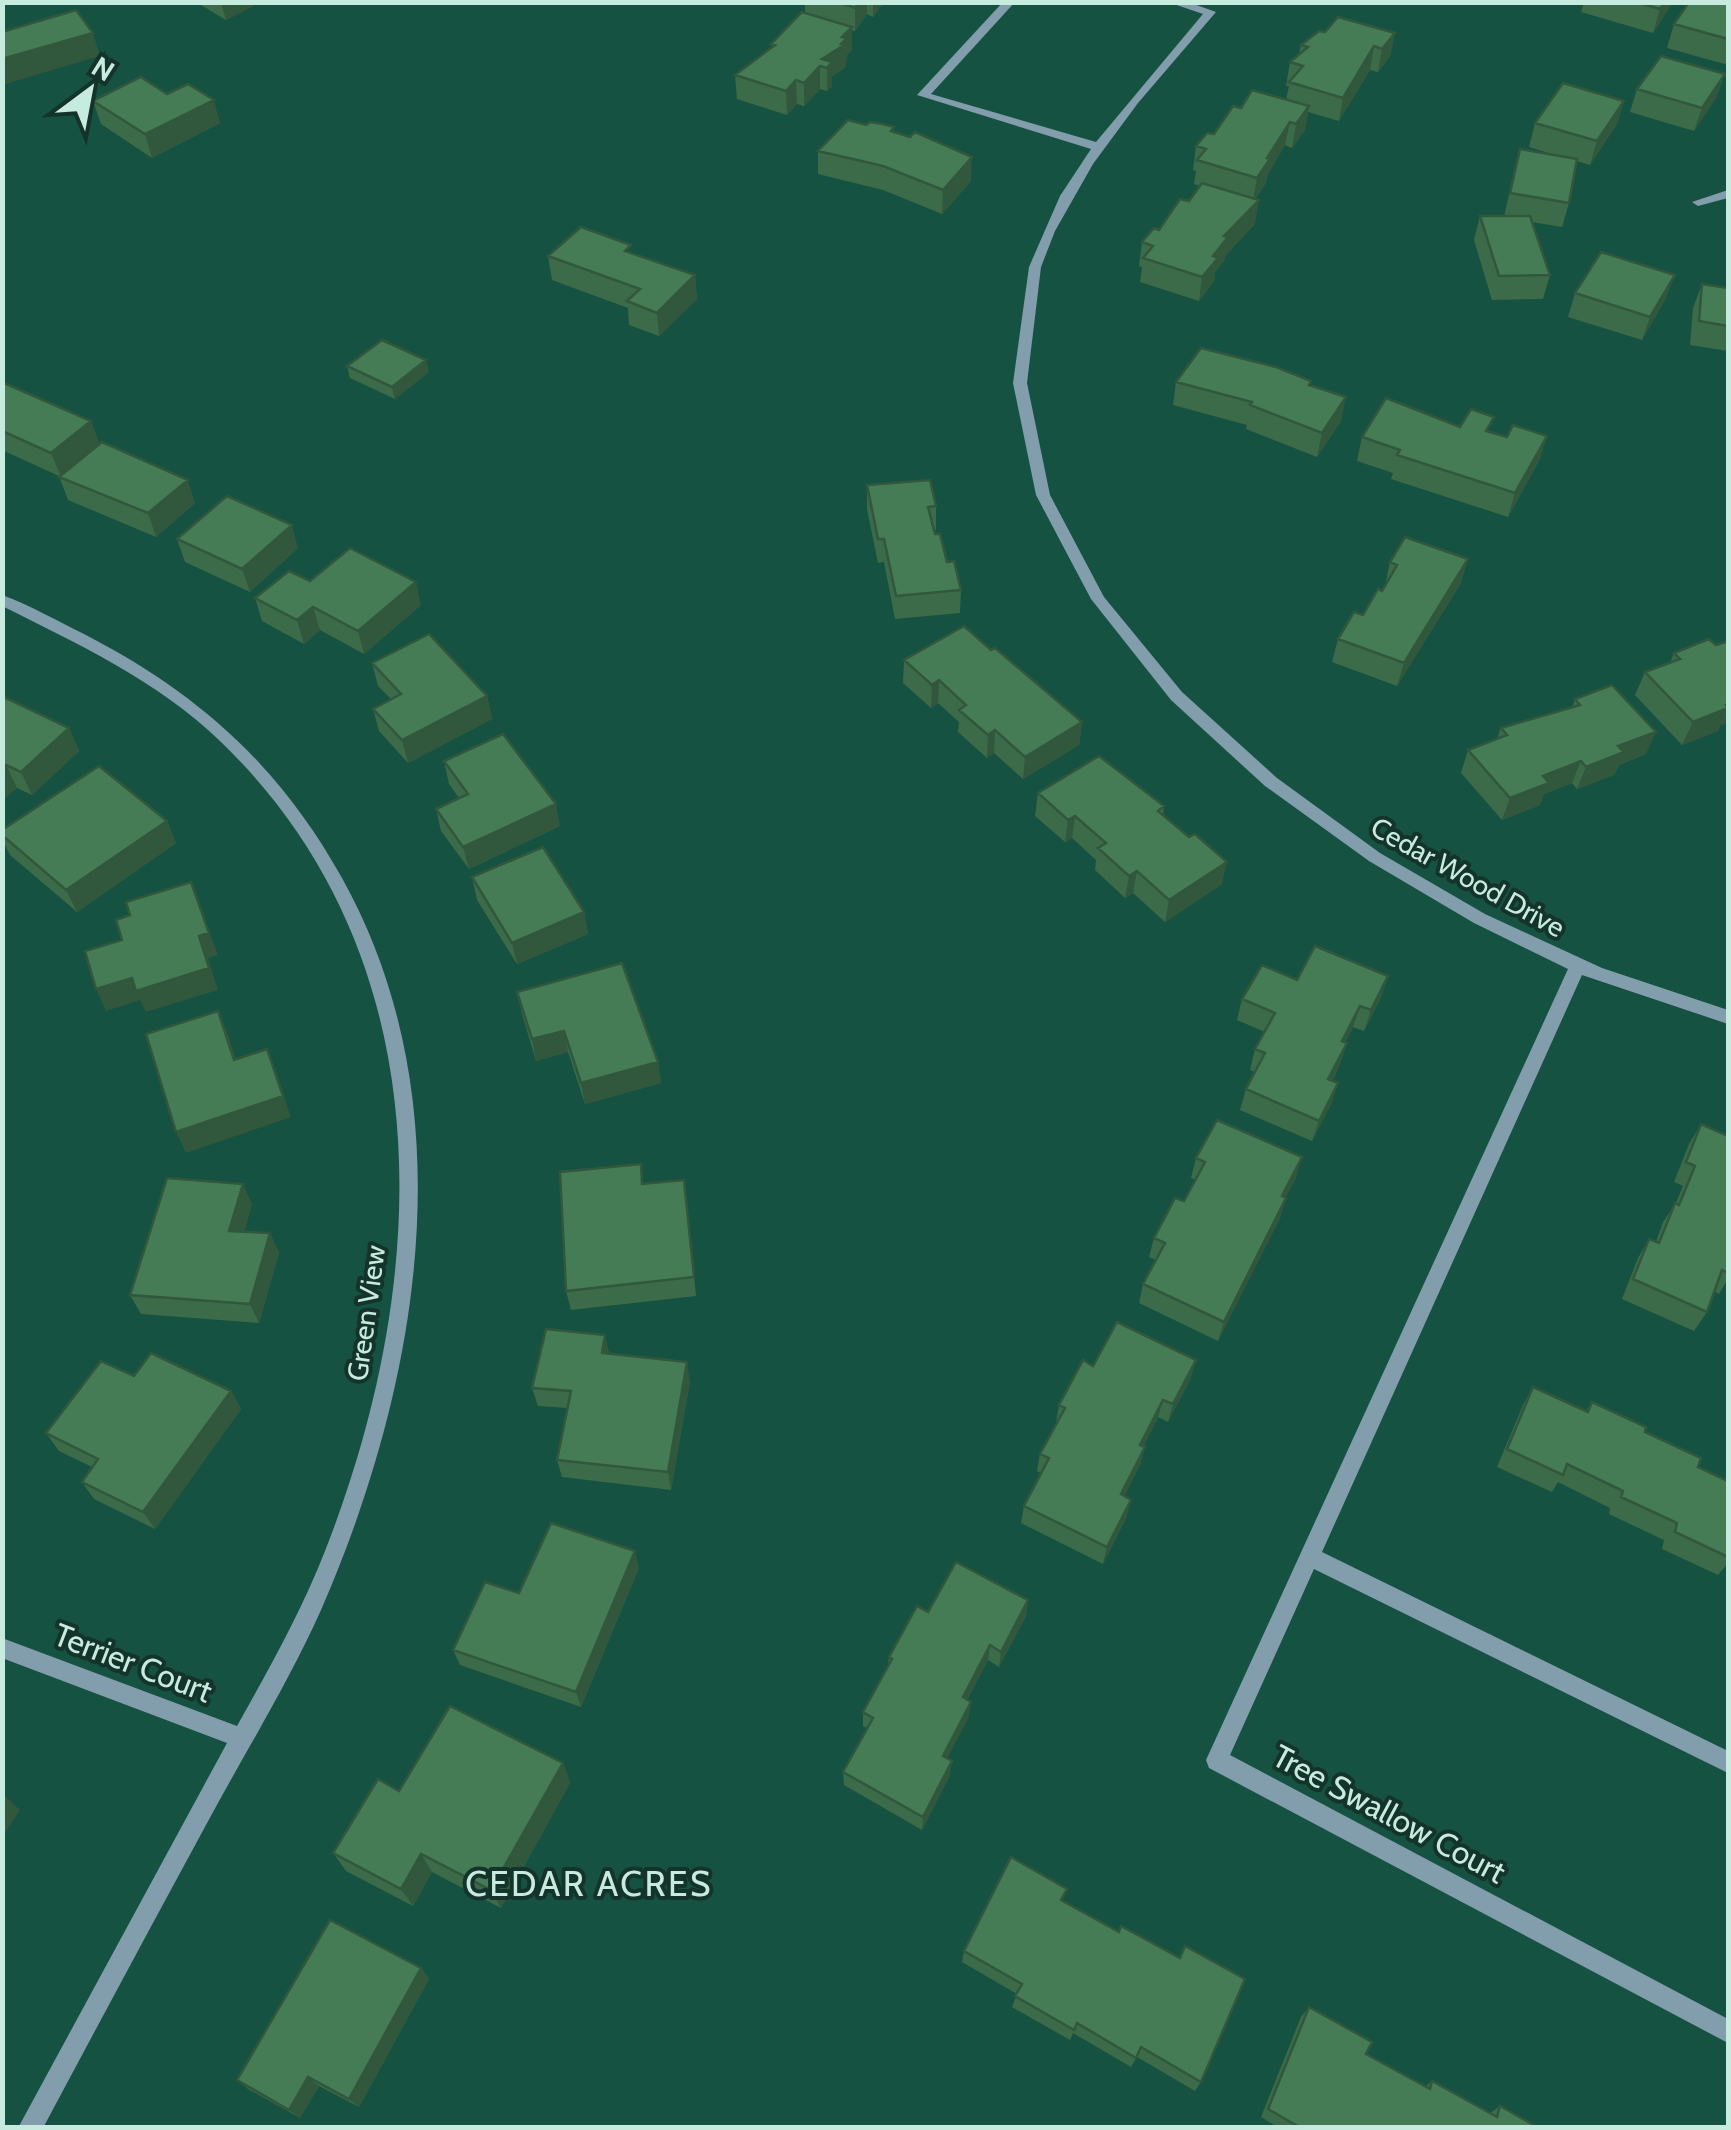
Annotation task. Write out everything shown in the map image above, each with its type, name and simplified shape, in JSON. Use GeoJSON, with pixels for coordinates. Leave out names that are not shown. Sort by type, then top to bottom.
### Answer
{"type":"FeatureCollection","features":[{"type":"Feature","properties":{"kind":"street"},"geometry":{"type":"LineString","coordinates":[[1010,2],[923,95],[1099,147]]}},
{"type":"Feature","properties":{"kind":"street","name":"Cedar Wood Drive"},"geometry":{"type":"LineString","coordinates":[[1172,2],[1210,12],[1099,147],[1052,223],[1035,266],[1024,310],[1020,358],[1028,440],[1064,548],[1120,632],[1180,700],[1283,792],[1408,878],[1578,966],[1728,1017]]}},
{"type":"Feature","properties":{"kind":"street"},"geometry":{"type":"LineString","coordinates":[[1698,202],[1728,194]]}},
{"type":"Feature","properties":{"kind":"street","name":"Green View"},"geometry":{"type":"LineString","coordinates":[[2,600],[113,654],[176,696],[226,737],[274,789],[321,853],[362,934],[385,999],[400,1067],[409,1174],[402,1276],[385,1389],[354,1495],[313,1604],[30,2128]]}},
{"type":"Feature","properties":{"kind":"street","name":"Tree Swallow Court"},"geometry":{"type":"LineString","coordinates":[[1578,966],[1217,1760],[1728,2031]]}},
{"type":"Feature","properties":{"kind":"street"},"geometry":{"type":"LineString","coordinates":[[1310,1556],[1728,1762]]}},
{"type":"Feature","properties":{"kind":"street","name":"Terrier Court"},"geometry":{"type":"LineString","coordinates":[[2,1648],[241,1738]]}},
{"type":"Feature","properties":{"kind":"building"},"geometry":{"type":"Polygon","coordinates":[[[838,2],[859,2],[855,8],[838,2]]]}},
{"type":"Feature","properties":{"kind":"building"},"geometry":{"type":"Polygon","coordinates":[[[1636,2],[1665,2],[1660,9],[1636,2]]]}},
{"type":"Feature","properties":{"kind":"building"},"geometry":{"type":"Polygon","coordinates":[[[1689,2],[1728,3],[1728,39],[1674,24],[1689,2]]]}},
{"type":"Feature","properties":{"kind":"building"},"geometry":{"type":"Polygon","coordinates":[[[76,10],[93,33],[2,59],[2,32],[76,10]]]}},
{"type":"Feature","properties":{"kind":"building"},"geometry":{"type":"Polygon","coordinates":[[[802,12],[852,27],[842,37],[847,38],[841,44],[844,45],[822,59],[832,62],[827,68],[820,66],[804,83],[796,80],[786,91],[735,75],[775,45],[771,44],[802,12]]]}},
{"type":"Feature","properties":{"kind":"building"},"geometry":{"type":"Polygon","coordinates":[[[1338,17],[1395,33],[1382,49],[1374,46],[1343,98],[1289,82],[1303,66],[1290,62],[1308,47],[1301,45],[1319,31],[1325,32],[1338,17]]]}},
{"type":"Feature","properties":{"kind":"building"},"geometry":{"type":"Polygon","coordinates":[[[1661,56],[1725,74],[1702,108],[1637,89],[1661,56]]]}},
{"type":"Feature","properties":{"kind":"building"},"geometry":{"type":"Polygon","coordinates":[[[141,77],[167,94],[188,84],[214,100],[145,134],[93,101],[141,77]]]}},
{"type":"Feature","properties":{"kind":"building"},"geometry":{"type":"Polygon","coordinates":[[[1563,83],[1624,101],[1597,141],[1535,123],[1563,83]]]}},
{"type":"Feature","properties":{"kind":"building"},"geometry":{"type":"Polygon","coordinates":[[[1252,90],[1309,106],[1296,124],[1290,122],[1257,178],[1197,160],[1206,149],[1196,146],[1207,133],[1214,134],[1233,106],[1241,108],[1252,90]]]}},
{"type":"Feature","properties":{"kind":"building"},"geometry":{"type":"Polygon","coordinates":[[[848,120],[894,127],[891,131],[910,137],[915,132],[972,157],[943,190],[883,166],[818,151],[848,120]]]}},
{"type":"Feature","properties":{"kind":"building"},"geometry":{"type":"Polygon","coordinates":[[[1520,149],[1577,159],[1569,203],[1510,193],[1520,149]]]}},
{"type":"Feature","properties":{"kind":"building"},"geometry":{"type":"Polygon","coordinates":[[[1202,183],[1259,200],[1224,236],[1228,237],[1213,256],[1218,258],[1202,277],[1143,258],[1153,246],[1142,242],[1154,228],[1159,230],[1180,199],[1189,201],[1202,183]]]}},
{"type":"Feature","properties":{"kind":"building"},"geometry":{"type":"Polygon","coordinates":[[[1480,216],[1530,216],[1550,275],[1499,276],[1480,216]]]}},
{"type":"Feature","properties":{"kind":"building"},"geometry":{"type":"Polygon","coordinates":[[[581,227],[631,245],[625,251],[695,275],[657,313],[627,301],[640,289],[548,256],[581,227]]]}},
{"type":"Feature","properties":{"kind":"building"},"geometry":{"type":"Polygon","coordinates":[[[1601,252],[1675,275],[1650,317],[1575,293],[1601,252]]]}},
{"type":"Feature","properties":{"kind":"building"},"geometry":{"type":"Polygon","coordinates":[[[1702,284],[1728,288],[1728,326],[1699,321],[1702,284]]]}},
{"type":"Feature","properties":{"kind":"building"},"geometry":{"type":"Polygon","coordinates":[[[382,340],[426,360],[392,387],[347,366],[382,340]]]}},
{"type":"Feature","properties":{"kind":"building"},"geometry":{"type":"Polygon","coordinates":[[[1201,348],[1276,367],[1311,381],[1309,385],[1346,397],[1322,433],[1250,405],[1252,402],[1176,382],[1201,348]]]}},
{"type":"Feature","properties":{"kind":"building"},"geometry":{"type":"Polygon","coordinates":[[[4,383],[91,421],[51,453],[2,431],[4,383]]]}},
{"type":"Feature","properties":{"kind":"building"},"geometry":{"type":"Polygon","coordinates":[[[1386,398],[1460,427],[1471,409],[1494,417],[1486,431],[1507,437],[1513,425],[1547,436],[1515,493],[1397,455],[1400,450],[1362,437],[1386,398]]]}},
{"type":"Feature","properties":{"kind":"building"},"geometry":{"type":"Polygon","coordinates":[[[102,442],[188,480],[148,513],[59,477],[102,442]]]}},
{"type":"Feature","properties":{"kind":"building"},"geometry":{"type":"Polygon","coordinates":[[[930,480],[936,506],[928,507],[935,534],[940,534],[947,562],[954,561],[961,590],[896,596],[884,539],[878,539],[867,485],[930,480]]]}},
{"type":"Feature","properties":{"kind":"building"},"geometry":{"type":"Polygon","coordinates":[[[227,496],[292,525],[242,569],[177,539],[227,496]]]}},
{"type":"Feature","properties":{"kind":"building"},"geometry":{"type":"Polygon","coordinates":[[[1405,537],[1468,559],[1404,663],[1338,639],[1354,612],[1363,615],[1378,589],[1382,591],[1397,565],[1390,562],[1405,537]]]}},
{"type":"Feature","properties":{"kind":"building"},"geometry":{"type":"Polygon","coordinates":[[[350,548],[416,582],[358,631],[313,607],[297,620],[255,598],[289,571],[310,581],[350,548]]]}},
{"type":"Feature","properties":{"kind":"building"},"geometry":{"type":"Polygon","coordinates":[[[964,626],[1082,722],[1025,757],[995,730],[988,735],[959,710],[966,705],[939,680],[932,685],[904,660],[964,626]]]}},
{"type":"Feature","properties":{"kind":"building"},"geometry":{"type":"Polygon","coordinates":[[[429,634],[487,696],[402,740],[373,709],[401,694],[372,663],[429,634]]]}},
{"type":"Feature","properties":{"kind":"building"},"geometry":{"type":"Polygon","coordinates":[[[1709,639],[1716,645],[1728,641],[1728,708],[1693,722],[1645,672],[1680,659],[1674,653],[1709,639]]]}},
{"type":"Feature","properties":{"kind":"building"},"geometry":{"type":"Polygon","coordinates":[[[1612,685],[1656,732],[1618,746],[1624,752],[1586,767],[1581,761],[1543,776],[1549,783],[1510,798],[1468,750],[1507,735],[1501,728],[1580,705],[1575,699],[1612,685]]]}},
{"type":"Feature","properties":{"kind":"building"},"geometry":{"type":"Polygon","coordinates":[[[2,696],[69,728],[21,772],[6,765],[2,768],[2,696]]]}},
{"type":"Feature","properties":{"kind":"building"},"geometry":{"type":"Polygon","coordinates":[[[503,734],[556,804],[463,847],[436,809],[468,794],[444,761],[503,734]]]}},
{"type":"Feature","properties":{"kind":"building"},"geometry":{"type":"Polygon","coordinates":[[[1099,756],[1164,806],[1158,811],[1189,837],[1195,834],[1227,862],[1169,900],[1137,871],[1129,876],[1098,848],[1106,843],[1075,816],[1068,820],[1038,793],[1099,756]]]}},
{"type":"Feature","properties":{"kind":"building"},"geometry":{"type":"Polygon","coordinates":[[[99,766],[167,821],[66,890],[2,835],[2,830],[99,766]]]}},
{"type":"Feature","properties":{"kind":"building"},"geometry":{"type":"Polygon","coordinates":[[[543,847],[584,912],[512,943],[472,877],[543,847]]]}},
{"type":"Feature","properties":{"kind":"building"},"geometry":{"type":"Polygon","coordinates":[[[191,882],[209,933],[199,936],[209,968],[136,991],[132,978],[96,989],[85,951],[122,940],[116,920],[130,915],[126,902],[191,882]]]}},
{"type":"Feature","properties":{"kind":"building"},"geometry":{"type":"Polygon","coordinates":[[[1315,946],[1388,976],[1371,1010],[1360,1006],[1342,1041],[1347,1043],[1328,1079],[1338,1083],[1319,1121],[1246,1089],[1265,1053],[1255,1049],[1275,1013],[1242,999],[1262,965],[1297,980],[1315,946]]]}},
{"type":"Feature","properties":{"kind":"building"},"geometry":{"type":"Polygon","coordinates":[[[622,963],[658,1062],[581,1083],[564,1031],[532,1039],[517,992],[622,963]]]}},
{"type":"Feature","properties":{"kind":"building"},"geometry":{"type":"Polygon","coordinates":[[[218,1011],[234,1060],[267,1049],[283,1096],[176,1132],[146,1034],[218,1011]]]}},
{"type":"Feature","properties":{"kind":"building"},"geometry":{"type":"Polygon","coordinates":[[[1217,1120],[1302,1157],[1282,1196],[1286,1198],[1224,1322],[1143,1284],[1165,1243],[1154,1238],[1175,1198],[1184,1201],[1205,1162],[1196,1158],[1217,1120]]]}},
{"type":"Feature","properties":{"kind":"building"},"geometry":{"type":"Polygon","coordinates":[[[1701,1124],[1728,1136],[1728,1273],[1722,1270],[1707,1312],[1633,1279],[1649,1239],[1659,1243],[1675,1203],[1679,1205],[1695,1166],[1686,1162],[1701,1124]]]}},
{"type":"Feature","properties":{"kind":"building"},"geometry":{"type":"Polygon","coordinates":[[[641,1164],[642,1184],[684,1180],[694,1277],[566,1291],[560,1172],[641,1164]]]}},
{"type":"Feature","properties":{"kind":"building"},"geometry":{"type":"Polygon","coordinates":[[[167,1178],[243,1184],[229,1231],[270,1233],[250,1304],[130,1295],[167,1178]]]}},
{"type":"Feature","properties":{"kind":"building"},"geometry":{"type":"Polygon","coordinates":[[[1117,1322],[1196,1360],[1173,1404],[1163,1400],[1140,1445],[1145,1447],[1121,1494],[1131,1500],[1107,1547],[1024,1506],[1049,1458],[1040,1454],[1065,1408],[1059,1405],[1083,1360],[1093,1366],[1117,1322]]]}},
{"type":"Feature","properties":{"kind":"building"},"geometry":{"type":"Polygon","coordinates":[[[546,1329],[605,1335],[602,1353],[687,1362],[668,1472],[557,1460],[571,1391],[532,1388],[546,1329]]]}},
{"type":"Feature","properties":{"kind":"building"},"geometry":{"type":"Polygon","coordinates":[[[151,1353],[231,1391],[143,1512],[82,1482],[98,1459],[46,1433],[101,1361],[134,1376],[151,1353]]]}},
{"type":"Feature","properties":{"kind":"building"},"geometry":{"type":"Polygon","coordinates":[[[1533,1387],[1588,1412],[1592,1402],[1646,1427],[1645,1432],[1701,1458],[1698,1467],[1728,1481],[1728,1557],[1675,1532],[1677,1523],[1621,1497],[1623,1491],[1567,1464],[1563,1475],[1507,1449],[1533,1387]]]}},
{"type":"Feature","properties":{"kind":"building"},"geometry":{"type":"Polygon","coordinates":[[[551,1523],[635,1551],[576,1692],[453,1650],[485,1582],[519,1593],[551,1523]]]}},
{"type":"Feature","properties":{"kind":"building"},"geometry":{"type":"Polygon","coordinates":[[[956,1562],[1028,1600],[1001,1652],[990,1645],[963,1697],[971,1702],[943,1756],[952,1761],[923,1817],[843,1772],[873,1718],[863,1712],[892,1659],[889,1657],[917,1606],[928,1612],[956,1562]]]}},
{"type":"Feature","properties":{"kind":"building"},"geometry":{"type":"Polygon","coordinates":[[[450,1706],[563,1763],[491,1890],[421,1854],[401,1889],[333,1853],[378,1779],[399,1791],[450,1706]]]}},
{"type":"Feature","properties":{"kind":"building"},"geometry":{"type":"Polygon","coordinates":[[[1011,1857],[1067,1889],[1061,1900],[1119,1932],[1121,1926],[1180,1958],[1185,1946],[1245,1979],[1201,2082],[1141,2047],[1136,2058],[1077,2023],[1074,2030],[1015,1996],[1022,1984],[964,1951],[1011,1857]]]}},
{"type":"Feature","properties":{"kind":"building"},"geometry":{"type":"Polygon","coordinates":[[[330,1920],[421,1968],[349,2099],[308,2077],[289,2110],[237,2080],[330,1920]]]}},
{"type":"Feature","properties":{"kind":"building"},"geometry":{"type":"Polygon","coordinates":[[[1309,2007],[1372,2042],[1366,2054],[1430,2089],[1432,2081],[1497,2117],[1500,2106],[1539,2128],[1301,2128],[1268,2109],[1309,2007]]]}},
{"type":"Feature","properties":{"kind":"district","name":"CEDAR ACRES"},"geometry":{"type":"Point","coordinates":[589,1884]}}]}
